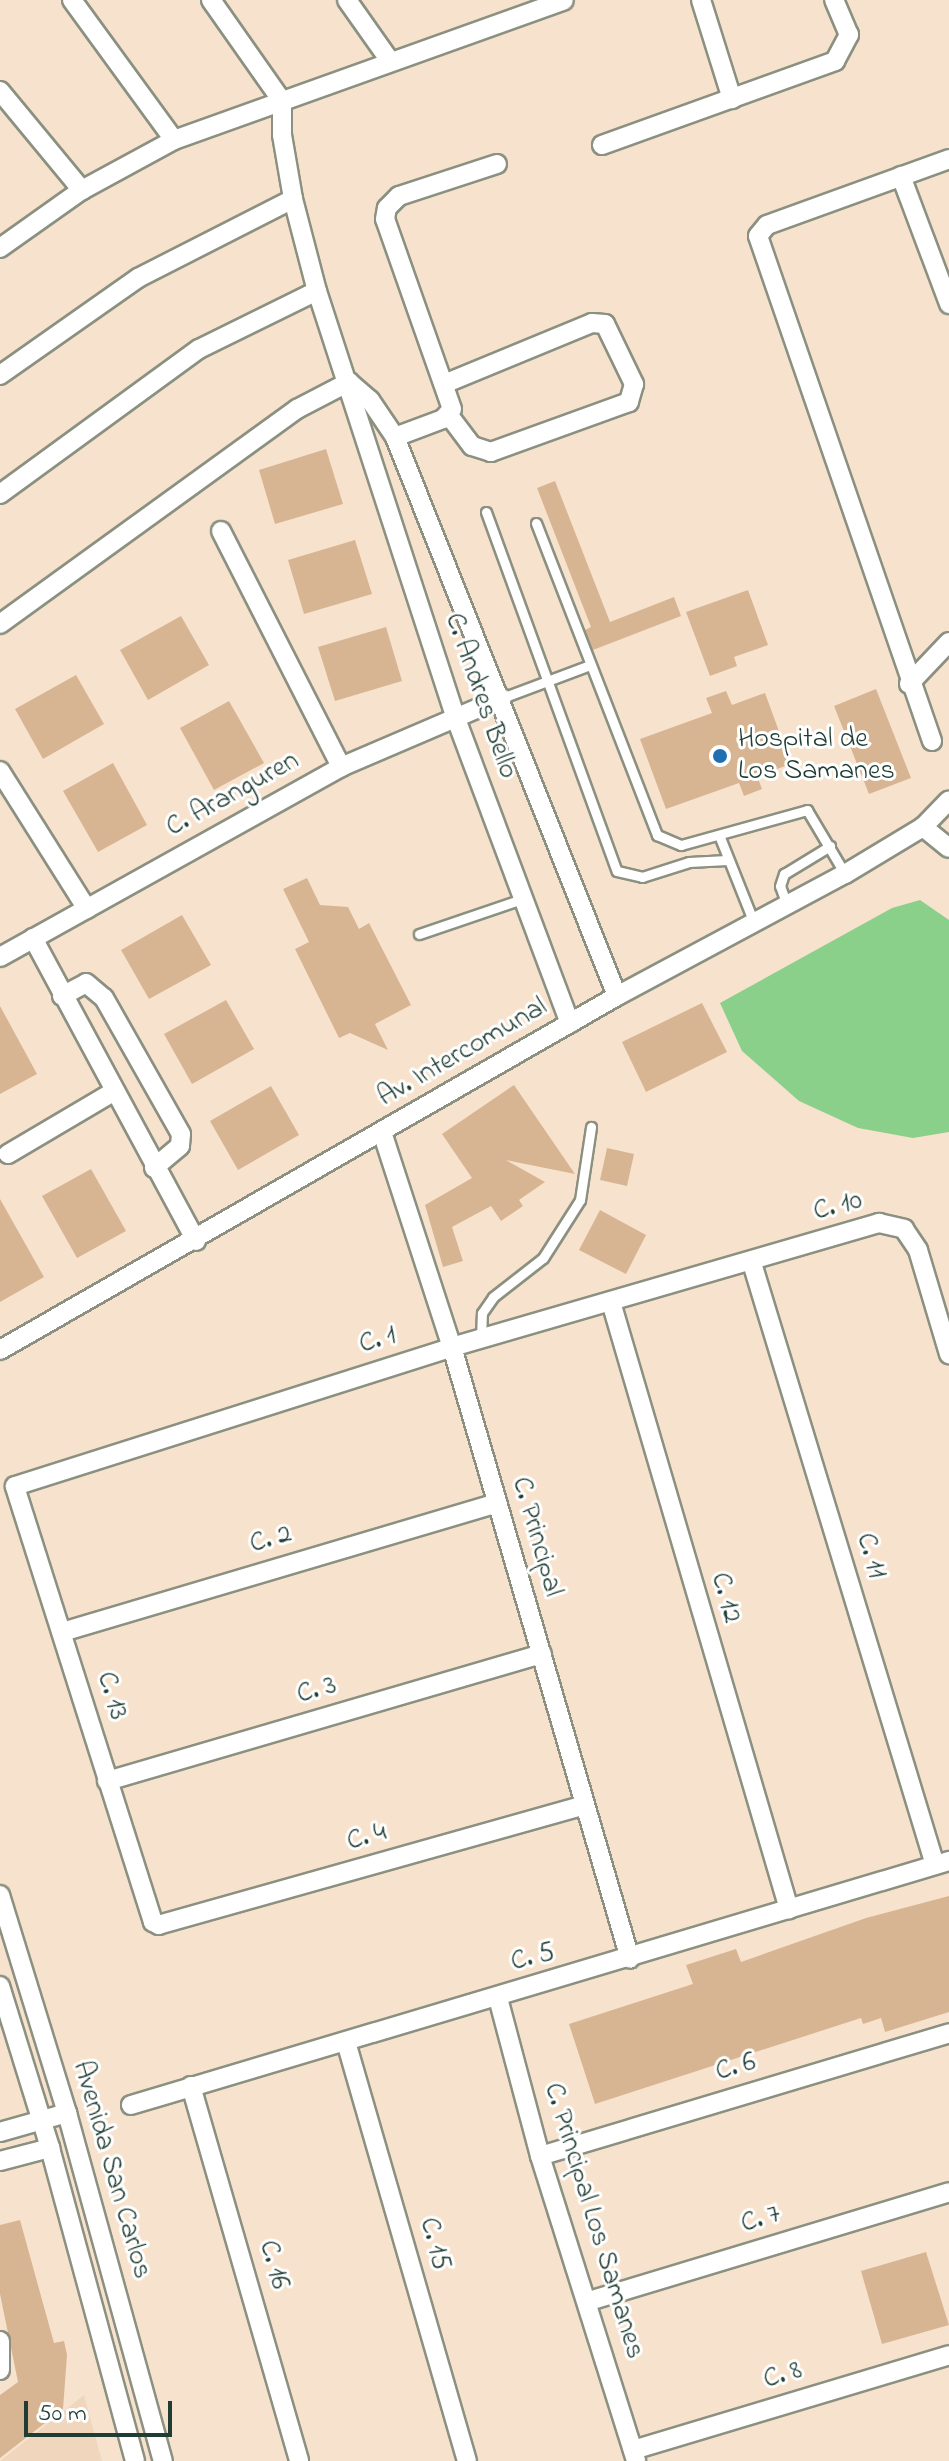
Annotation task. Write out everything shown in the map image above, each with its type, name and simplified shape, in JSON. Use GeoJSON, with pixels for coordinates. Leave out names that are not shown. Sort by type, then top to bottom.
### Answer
{"type":"FeatureCollection","features":[{"type":"Feature","properties":{"kind":"street"},"geometry":{"type":"LineString","coordinates":[[72,0],[174,140]]}},
{"type":"Feature","properties":{"kind":"street"},"geometry":{"type":"LineString","coordinates":[[211,0],[282,101]]}},
{"type":"Feature","properties":{"kind":"street"},"geometry":{"type":"LineString","coordinates":[[347,0],[390,61]]}},
{"type":"Feature","properties":{"kind":"street"},"geometry":{"type":"LineString","coordinates":[[0,248],[82,190],[174,140],[564,0]]}},
{"type":"Feature","properties":{"kind":"street"},"geometry":{"type":"LineString","coordinates":[[701,0],[732,99]]}},
{"type":"Feature","properties":{"kind":"street"},"geometry":{"type":"LineString","coordinates":[[602,145],[835,61],[849,35],[834,0]]}},
{"type":"Feature","properties":{"kind":"street"},"geometry":{"type":"LineString","coordinates":[[0,92],[82,190]]}},
{"type":"Feature","properties":{"kind":"street","name":"C. Andres Bello"},"geometry":{"type":"LineString","coordinates":[[282,101],[282,135],[293,199],[317,291],[455,716],[570,1023]]}},
{"type":"Feature","properties":{"kind":"street"},"geometry":{"type":"LineString","coordinates":[[932,741],[909,684],[758,236],[767,225],[949,159]]}},
{"type":"Feature","properties":{"kind":"street"},"geometry":{"type":"LineString","coordinates":[[444,384],[592,323],[605,324],[634,384],[629,402],[491,452],[472,446],[449,415],[444,384],[385,219],[387,208],[399,196],[497,164]]}},
{"type":"Feature","properties":{"kind":"street"},"geometry":{"type":"LineString","coordinates":[[901,176],[949,304]]}},
{"type":"Feature","properties":{"kind":"street"},"geometry":{"type":"LineString","coordinates":[[0,375],[138,278],[293,199]]}},
{"type":"Feature","properties":{"kind":"street"},"geometry":{"type":"LineString","coordinates":[[0,494],[199,349],[317,291]]}},
{"type":"Feature","properties":{"kind":"street"},"geometry":{"type":"LineString","coordinates":[[0,624],[297,409],[349,382]]}},
{"type":"Feature","properties":{"kind":"street","name":"C. Andres Bello"},"geometry":{"type":"LineString","coordinates":[[349,382],[370,400],[395,437],[502,698],[617,996]]}},
{"type":"Feature","properties":{"kind":"street"},"geometry":{"type":"LineString","coordinates":[[395,437],[449,415]]}},
{"type":"Feature","properties":{"kind":"street"},"geometry":{"type":"LineString","coordinates":[[221,531],[341,767]]}},
{"type":"Feature","properties":{"kind":"street"},"geometry":{"type":"LineString","coordinates":[[909,684],[949,642]]}},
{"type":"Feature","properties":{"kind":"street","name":"C. Aranguren"},"geometry":{"type":"LineString","coordinates":[[0,957],[341,767],[502,698]]}},
{"type":"Feature","properties":{"kind":"street"},"geometry":{"type":"LineString","coordinates":[[0,771],[5,791],[87,909]]}},
{"type":"Feature","properties":{"kind":"street","name":"Av. Intercomunal"},"geometry":{"type":"LineString","coordinates":[[0,1350],[196,1241],[617,996],[845,874],[923,827],[949,800]]}},
{"type":"Feature","properties":{"kind":"street"},"geometry":{"type":"LineString","coordinates":[[923,827],[949,848]]}},
{"type":"Feature","properties":{"kind":"street"},"geometry":{"type":"LineString","coordinates":[[33,938],[113,1092],[196,1241]]}},
{"type":"Feature","properties":{"kind":"street"},"geometry":{"type":"LineString","coordinates":[[62,996],[86,983],[104,998],[181,1134],[180,1146],[154,1168]]}},
{"type":"Feature","properties":{"kind":"street"},"geometry":{"type":"LineString","coordinates":[[8,1154],[113,1092]]}},
{"type":"Feature","properties":{"kind":"street","name":"C. Principal"},"geometry":{"type":"LineString","coordinates":[[382,1132],[452,1347],[630,1959]]}},
{"type":"Feature","properties":{"kind":"street","name":"C. 10"},"geometry":{"type":"LineString","coordinates":[[752,1263],[879,1223],[904,1229],[918,1250],[949,1354]]}},
{"type":"Feature","properties":{"kind":"street","name":"C. 1"},"geometry":{"type":"LineString","coordinates":[[24,1482],[452,1347],[752,1263]]}},
{"type":"Feature","properties":{"kind":"street","name":"C. 11"},"geometry":{"type":"LineString","coordinates":[[752,1263],[942,1863]]}},
{"type":"Feature","properties":{"kind":"street","name":"C. 12"},"geometry":{"type":"LineString","coordinates":[[611,1302],[789,1909]]}},
{"type":"Feature","properties":{"kind":"street","name":"C. 13"},"geometry":{"type":"LineString","coordinates":[[24,1482],[13,1493],[62,1632],[153,1922],[165,1925]]}},
{"type":"Feature","properties":{"kind":"street","name":"C. 2"},"geometry":{"type":"LineString","coordinates":[[62,1632],[497,1503]]}},
{"type":"Feature","properties":{"kind":"street","name":"C. 3"},"geometry":{"type":"LineString","coordinates":[[107,1781],[542,1654]]}},
{"type":"Feature","properties":{"kind":"street","name":"C. 4"},"geometry":{"type":"LineString","coordinates":[[165,1925],[585,1805]]}},
{"type":"Feature","properties":{"kind":"street","name":"C. 5"},"geometry":{"type":"LineString","coordinates":[[131,2105],[630,1959],[942,1863]]}},
{"type":"Feature","properties":{"kind":"street","name":"Avenida San Carlos"},"geometry":{"type":"LineString","coordinates":[[0,1895],[67,2113],[163,2461]]}},
{"type":"Feature","properties":{"kind":"street","name":"Avenida San Carlos"},"geometry":{"type":"LineString","coordinates":[[0,1986],[50,2148],[134,2461]]}},
{"type":"Feature","properties":{"kind":"street","name":"C. Principal Los Samanes"},"geometry":{"type":"LineString","coordinates":[[498,1998],[540,2156],[589,2301],[635,2455]]}},
{"type":"Feature","properties":{"kind":"street","name":"C. 6"},"geometry":{"type":"LineString","coordinates":[[540,2156],[949,2033]]}},
{"type":"Feature","properties":{"kind":"street","name":"C. 15"},"geometry":{"type":"LineString","coordinates":[[346,2042],[467,2461]]}},
{"type":"Feature","properties":{"kind":"street","name":"C. 16"},"geometry":{"type":"LineString","coordinates":[[191,2086],[299,2461]]}},
{"type":"Feature","properties":{"kind":"street"},"geometry":{"type":"LineString","coordinates":[[0,2132],[67,2113]]}},
{"type":"Feature","properties":{"kind":"street"},"geometry":{"type":"LineString","coordinates":[[0,2161],[50,2148]]}},
{"type":"Feature","properties":{"kind":"street","name":"C. 7"},"geometry":{"type":"LineString","coordinates":[[589,2301],[949,2192]]}},
{"type":"Feature","properties":{"kind":"street"},"geometry":{"type":"LineString","coordinates":[[0,2341],[0,2370]]}},
{"type":"Feature","properties":{"kind":"street","name":"C. 8"},"geometry":{"type":"LineString","coordinates":[[635,2455],[949,2355]]}},
{"type":"Feature","properties":{"kind":"lane"},"geometry":{"type":"LineString","coordinates":[[486,512],[549,677],[617,871],[642,877],[689,862],[727,860]]}},
{"type":"Feature","properties":{"kind":"lane"},"geometry":{"type":"LineString","coordinates":[[536,523],[657,835],[675,845],[719,835],[800,809],[814,815],[845,874]]}},
{"type":"Feature","properties":{"kind":"lane"},"geometry":{"type":"LineString","coordinates":[[502,698],[549,677],[590,665]]}},
{"type":"Feature","properties":{"kind":"lane"},"geometry":{"type":"LineString","coordinates":[[719,835],[754,923]]}},
{"type":"Feature","properties":{"kind":"lane"},"geometry":{"type":"LineString","coordinates":[[787,905],[780,886],[784,874],[830,846]]}},
{"type":"Feature","properties":{"kind":"lane"},"geometry":{"type":"LineString","coordinates":[[419,934],[522,899]]}},
{"type":"Feature","properties":{"kind":"lane"},"geometry":{"type":"LineString","coordinates":[[481,1339],[482,1313],[493,1297],[543,1258],[580,1200],[591,1127]]}},
{"type":"Feature","properties":{"kind":"shaded area"},"geometry":{"type":"Polygon","coordinates":[[[84,2395],[102,2461],[0,2461],[84,2395]]]}},
{"type":"Feature","properties":{"kind":"green space"},"geometry":{"type":"Polygon","coordinates":[[[920,900],[949,920],[949,1132],[913,1138],[858,1128],[799,1101],[742,1051],[720,1003],[892,908],[920,900]]]}},
{"type":"Feature","properties":{"kind":"building"},"geometry":{"type":"Polygon","coordinates":[[[326,449],[343,504],[275,524],[259,470],[326,449]]]}},
{"type":"Feature","properties":{"kind":"building"},"geometry":{"type":"Polygon","coordinates":[[[555,481],[610,622],[674,597],[681,616],[593,650],[585,630],[591,627],[537,488],[555,481]]]}},
{"type":"Feature","properties":{"kind":"building"},"geometry":{"type":"Polygon","coordinates":[[[355,540],[372,594],[304,614],[288,560],[355,540]]]}},
{"type":"Feature","properties":{"kind":"building"},"geometry":{"type":"Polygon","coordinates":[[[748,590],[768,645],[734,657],[737,666],[710,676],[686,612],[748,590]]]}},
{"type":"Feature","properties":{"kind":"building"},"geometry":{"type":"Polygon","coordinates":[[[181,616],[209,665],[148,700],[120,650],[181,616]]]}},
{"type":"Feature","properties":{"kind":"building"},"geometry":{"type":"Polygon","coordinates":[[[386,627],[402,681],[335,701],[318,647],[386,627]]]}},
{"type":"Feature","properties":{"kind":"building"},"geometry":{"type":"Polygon","coordinates":[[[76,675],[104,724],[43,759],[15,709],[76,675]]]}},
{"type":"Feature","properties":{"kind":"building"},"geometry":{"type":"Polygon","coordinates":[[[876,689],[911,778],[869,794],[834,706],[876,689]]]}},
{"type":"Feature","properties":{"kind":"building"},"geometry":{"type":"Polygon","coordinates":[[[726,691],[732,705],[765,693],[791,764],[757,776],[762,789],[744,796],[739,783],[666,809],[640,739],[712,713],[706,698],[726,691]]]}},
{"type":"Feature","properties":{"kind":"building"},"geometry":{"type":"Polygon","coordinates":[[[229,701],[264,763],[214,790],[180,728],[229,701]]]}},
{"type":"Feature","properties":{"kind":"building"},"geometry":{"type":"Polygon","coordinates":[[[113,763],[147,825],[98,852],[63,791],[113,763]]]}},
{"type":"Feature","properties":{"kind":"building"},"geometry":{"type":"Polygon","coordinates":[[[307,878],[320,905],[348,907],[359,929],[369,923],[411,1005],[375,1024],[388,1050],[350,1033],[339,1038],[295,949],[309,942],[283,889],[307,878]]]}},
{"type":"Feature","properties":{"kind":"building"},"geometry":{"type":"Polygon","coordinates":[[[182,915],[211,965],[149,999],[121,950],[182,915]]]}},
{"type":"Feature","properties":{"kind":"building"},"geometry":{"type":"Polygon","coordinates":[[[226,1000],[254,1049],[192,1084],[164,1034],[226,1000]]]}},
{"type":"Feature","properties":{"kind":"building"},"geometry":{"type":"Polygon","coordinates":[[[702,1003],[727,1052],[646,1092],[622,1042],[702,1003]]]}},
{"type":"Feature","properties":{"kind":"building"},"geometry":{"type":"Polygon","coordinates":[[[0,1006],[37,1074],[0,1094],[0,1006]]]}},
{"type":"Feature","properties":{"kind":"building"},"geometry":{"type":"Polygon","coordinates":[[[514,1085],[575,1174],[506,1160],[545,1182],[519,1200],[523,1206],[501,1221],[491,1206],[452,1227],[463,1261],[443,1267],[425,1205],[472,1178],[442,1134],[514,1085]]]}},
{"type":"Feature","properties":{"kind":"building"},"geometry":{"type":"Polygon","coordinates":[[[271,1086],[299,1135],[238,1170],[210,1121],[271,1086]]]}},
{"type":"Feature","properties":{"kind":"building"},"geometry":{"type":"Polygon","coordinates":[[[607,1148],[634,1154],[627,1186],[600,1180],[607,1148]]]}},
{"type":"Feature","properties":{"kind":"building"},"geometry":{"type":"Polygon","coordinates":[[[91,1169],[126,1231],[77,1258],[42,1196],[91,1169]]]}},
{"type":"Feature","properties":{"kind":"building"},"geometry":{"type":"Polygon","coordinates":[[[0,1199],[44,1277],[0,1302],[0,1199]]]}},
{"type":"Feature","properties":{"kind":"building"},"geometry":{"type":"Polygon","coordinates":[[[600,1210],[646,1235],[626,1274],[579,1250],[600,1210]]]}},
{"type":"Feature","properties":{"kind":"building"},"geometry":{"type":"Polygon","coordinates":[[[949,1896],[949,2012],[885,2032],[881,2018],[863,2024],[861,2018],[595,2104],[569,2024],[693,1984],[686,1965],[736,1949],[741,1962],[866,1918],[949,1896]]]}},
{"type":"Feature","properties":{"kind":"building"},"geometry":{"type":"Polygon","coordinates":[[[20,2220],[54,2343],[64,2341],[67,2355],[63,2409],[0,2458],[0,2395],[18,2382],[0,2294],[0,2225],[20,2220]]]}},
{"type":"Feature","properties":{"kind":"building"},"geometry":{"type":"Polygon","coordinates":[[[926,2252],[949,2325],[882,2344],[861,2271],[926,2252]]]}},
{"type":"Feature","properties":{"kind":"place","name":"Hospital de Los Samanes"},"geometry":{"type":"Point","coordinates":[720,756]}}]}
